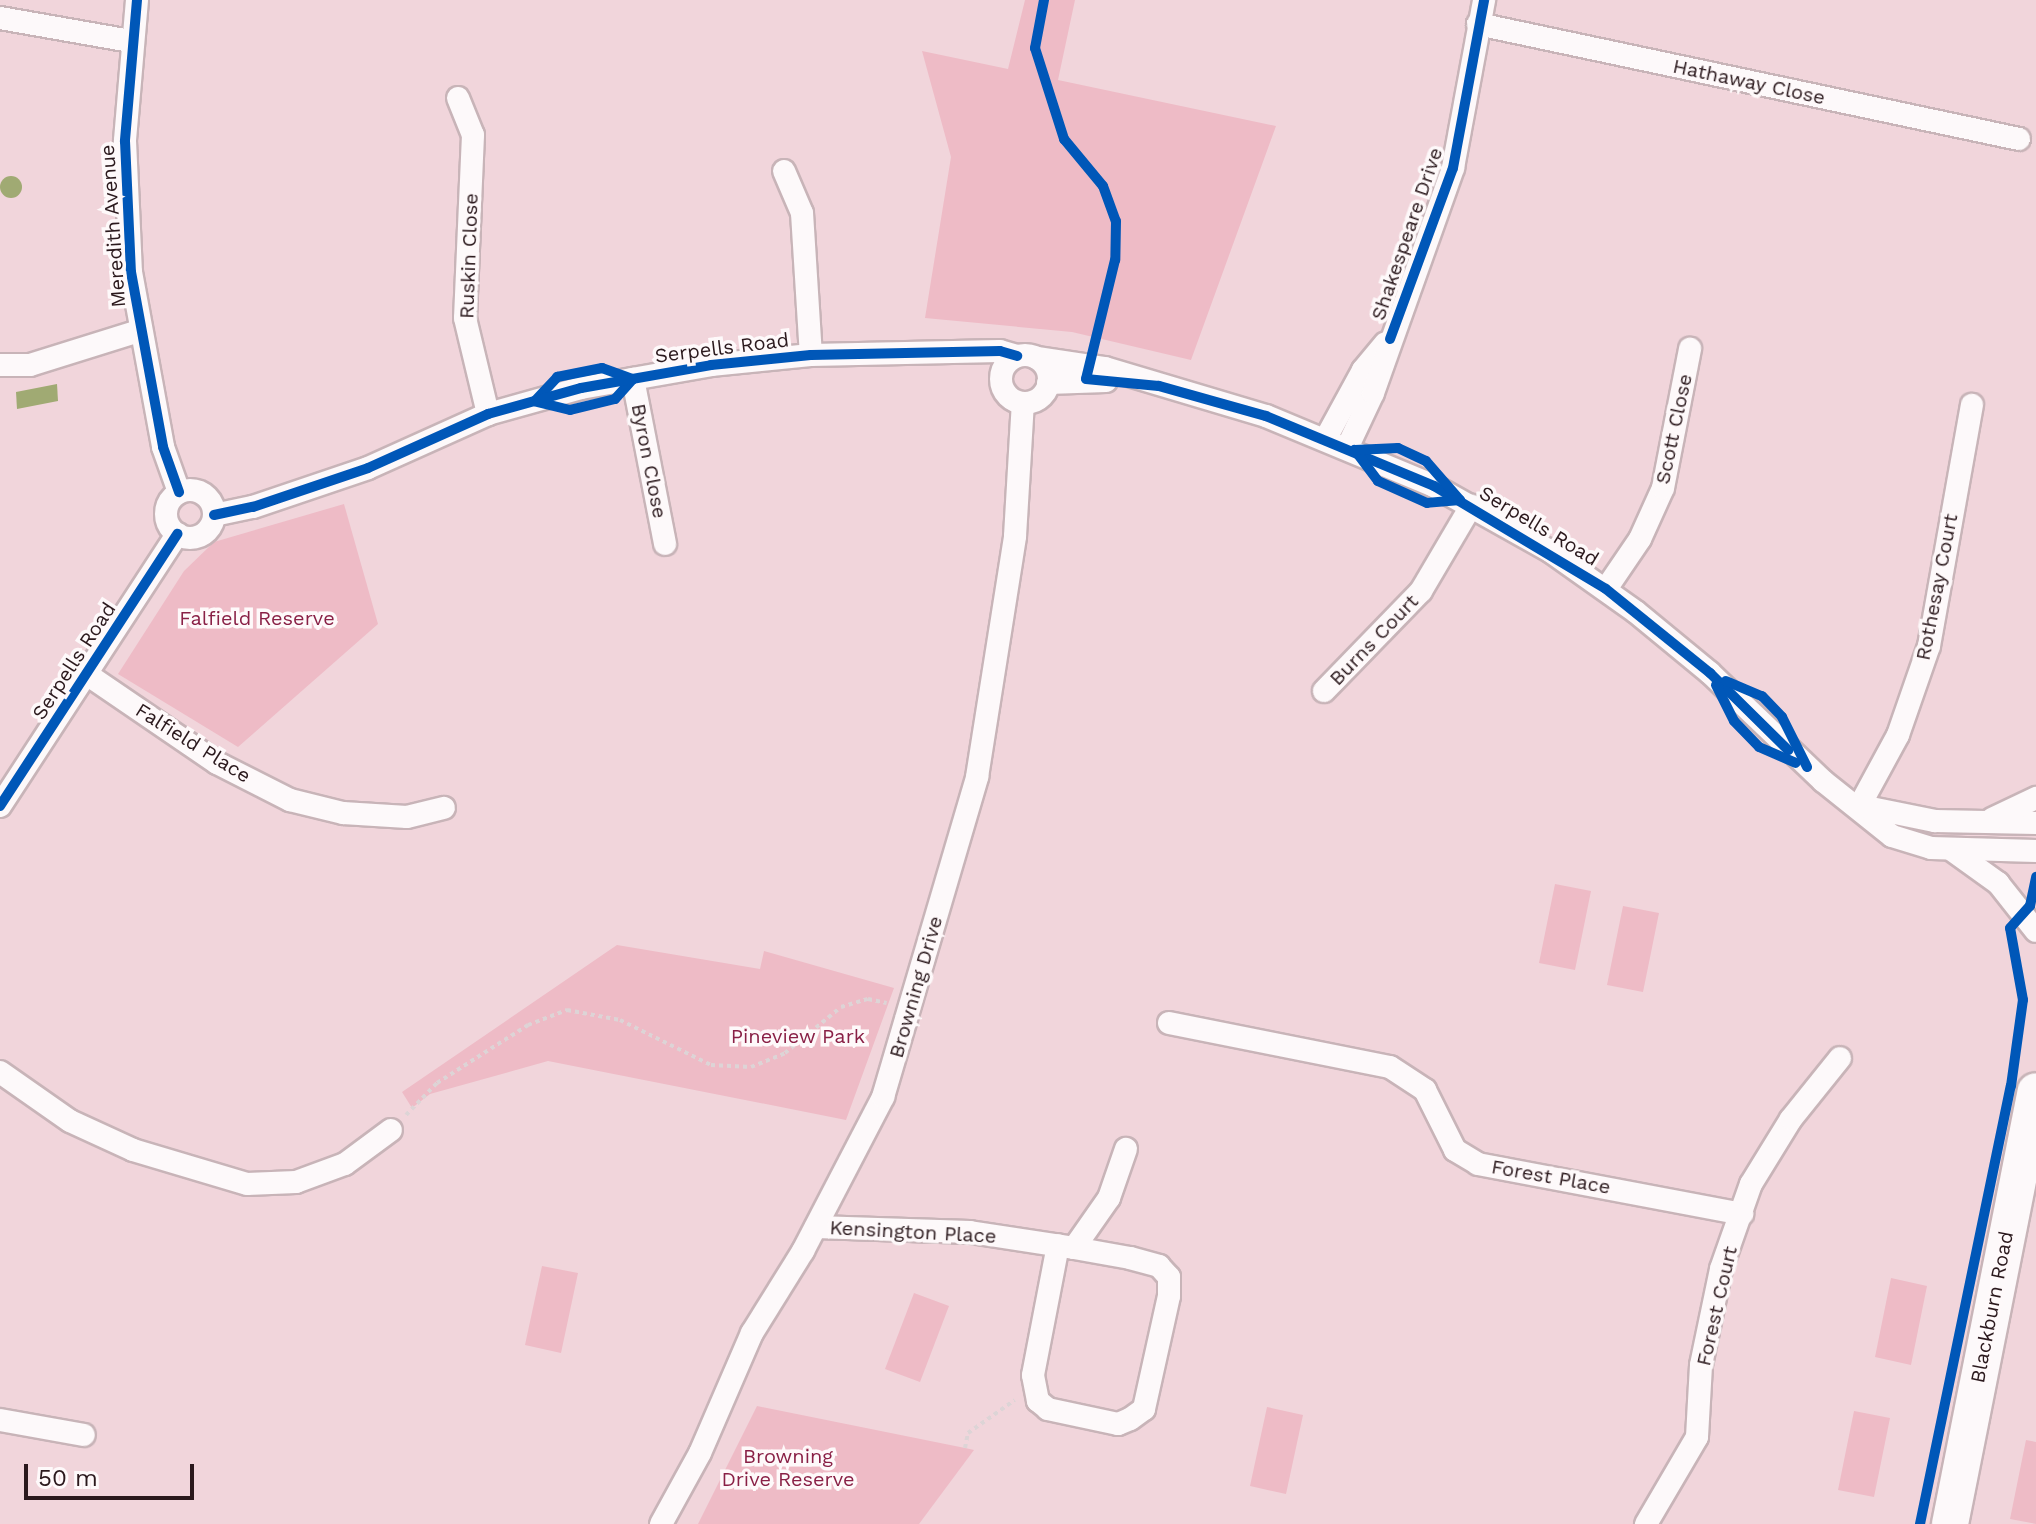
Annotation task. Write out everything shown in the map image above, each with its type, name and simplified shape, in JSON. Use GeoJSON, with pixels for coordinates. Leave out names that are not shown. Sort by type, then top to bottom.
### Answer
{"type":"FeatureCollection","features":[{"type":"Feature","properties":{"kind":"main road","name":"Blackburn Road"},"geometry":{"type":"LineString","coordinates":[[1950,1524],[2027,1181],[2036,1091]]}},
{"type":"Feature","properties":{"kind":"street","name":"Meredith Avenue"},"geometry":{"type":"LineString","coordinates":[[137,0],[130,41],[125,141],[139,331],[163,447],[179,492]]}},
{"type":"Feature","properties":{"kind":"street","name":"Shakespeare Drive"},"geometry":{"type":"LineString","coordinates":[[1348,446],[1373,393],[1453,168],[1484,0]]}},
{"type":"Feature","properties":{"kind":"street"},"geometry":{"type":"LineString","coordinates":[[0,18],[130,41]]}},
{"type":"Feature","properties":{"kind":"street","name":"Hathaway Close"},"geometry":{"type":"LineString","coordinates":[[1478,24],[2019,139]]}},
{"type":"Feature","properties":{"kind":"street","name":"Ruskin Close"},"geometry":{"type":"LineString","coordinates":[[458,98],[473,135],[465,318],[488,414]]}},
{"type":"Feature","properties":{"kind":"street"},"geometry":{"type":"LineString","coordinates":[[784,171],[802,213],[811,355]]}},
{"type":"Feature","properties":{"kind":"street"},"geometry":{"type":"LineString","coordinates":[[0,365],[30,365],[139,331]]}},
{"type":"Feature","properties":{"kind":"street","name":"Shakespeare Drive"},"geometry":{"type":"LineString","coordinates":[[1326,438],[1363,370],[1390,339]]}},
{"type":"Feature","properties":{"kind":"street","name":"Scott Close"},"geometry":{"type":"LineString","coordinates":[[1606,589],[1640,539],[1663,488],[1690,349]]}},
{"type":"Feature","properties":{"kind":"street","name":"Serpells Road"},"geometry":{"type":"LineString","coordinates":[[214,515],[253,507],[368,468],[488,414],[633,379],[811,355],[928,356],[1000,351],[1105,368],[1348,446],[1471,506],[1606,589],[1710,673],[1823,781],[1860,805],[1897,839],[1951,850],[2036,851]]}},
{"type":"Feature","properties":{"kind":"street","name":"Serpells Road"},"geometry":{"type":"LineString","coordinates":[[928,356],[1001,377]]}},
{"type":"Feature","properties":{"kind":"street"},"geometry":{"type":"LineString","coordinates":[[1027,357],[1048,383],[1039,397],[1023,403],[1007,395],[1001,377],[1027,357]]}},
{"type":"Feature","properties":{"kind":"street","name":"Byron Close"},"geometry":{"type":"LineString","coordinates":[[633,379],[665,544]]}},
{"type":"Feature","properties":{"kind":"street","name":"Serpells Road"},"geometry":{"type":"LineString","coordinates":[[1048,383],[1086,379],[1159,386]]}},
{"type":"Feature","properties":{"kind":"street","name":"Browning Drive"},"geometry":{"type":"LineString","coordinates":[[661,1524],[700,1453],[752,1333],[816,1227],[883,1097],[977,777],[1015,536],[1023,403]]}},
{"type":"Feature","properties":{"kind":"street","name":"Rothesay Court"},"geometry":{"type":"LineString","coordinates":[[1860,805],[1898,735],[1929,646],[1972,405]]}},
{"type":"Feature","properties":{"kind":"street"},"geometry":{"type":"LineString","coordinates":[[179,492],[203,494],[214,515],[201,535],[177,534],[166,512],[179,492]]}},
{"type":"Feature","properties":{"kind":"street","name":"Burns Court"},"geometry":{"type":"LineString","coordinates":[[1324,691],[1421,591],[1471,506]]}},
{"type":"Feature","properties":{"kind":"street","name":"Serpells Road"},"geometry":{"type":"LineString","coordinates":[[2,800],[88,675],[177,534]]}},
{"type":"Feature","properties":{"kind":"street","name":"Falfield Place"},"geometry":{"type":"LineString","coordinates":[[88,675],[217,763],[290,800],[343,813],[395,816],[444,808]]}},
{"type":"Feature","properties":{"kind":"street"},"geometry":{"type":"LineString","coordinates":[[1984,822],[2036,798]]}},
{"type":"Feature","properties":{"kind":"street","name":"Serpells Road"},"geometry":{"type":"LineString","coordinates":[[1860,805],[1935,821],[2036,823]]}},
{"type":"Feature","properties":{"kind":"street","name":"Serpells Road"},"geometry":{"type":"LineString","coordinates":[[1951,850],[1998,883],[2036,931]]}},
{"type":"Feature","properties":{"kind":"street","name":"Forest Place"},"geometry":{"type":"LineString","coordinates":[[1169,1023],[1390,1067],[1425,1090],[1455,1150],[1478,1164],[1742,1214]]}},
{"type":"Feature","properties":{"kind":"street","name":"Forest Court"},"geometry":{"type":"LineString","coordinates":[[1646,1524],[1697,1437],[1701,1365],[1721,1269],[1751,1184],[1791,1119],[1840,1058]]}},
{"type":"Feature","properties":{"kind":"street"},"geometry":{"type":"LineString","coordinates":[[0,1072],[70,1121],[133,1150],[247,1184],[296,1182],[345,1164],[391,1130]]}},
{"type":"Feature","properties":{"kind":"street"},"geometry":{"type":"LineString","coordinates":[[1033,1387],[1066,1246],[1109,1198],[1126,1149]]}},
{"type":"Feature","properties":{"kind":"street","name":"Kensington Place"},"geometry":{"type":"LineString","coordinates":[[816,1227],[970,1232],[1066,1246],[1159,1266],[1169,1277],[1144,1409],[1118,1424],[1048,1409],[1033,1387]]}},
{"type":"Feature","properties":{"kind":"street"},"geometry":{"type":"LineString","coordinates":[[0,1420],[84,1435]]}},
{"type":"Feature","properties":{"kind":"path"},"geometry":{"type":"LineString","coordinates":[[391,1130],[437,1083],[528,1025],[567,1010],[620,1020],[711,1065],[751,1067],[785,1053],[841,1007],[868,999],[909,1008]]}},
{"type":"Feature","properties":{"kind":"path"},"geometry":{"type":"LineString","coordinates":[[965,1448],[968,1433],[1033,1387]]}},
{"type":"Feature","properties":{"kind":"green space"},"geometry":{"type":"Polygon","coordinates":[[[1025,0],[1075,0],[1058,80],[1276,126],[1191,360],[1072,332],[925,318],[951,157],[922,51],[1008,69],[1025,0]]]}},
{"type":"Feature","properties":{"kind":"green space","name":"Falfield Reserve"},"geometry":{"type":"Polygon","coordinates":[[[344,504],[378,624],[238,747],[118,674],[184,571],[214,542],[344,504]]]}},
{"type":"Feature","properties":{"kind":"green space"},"geometry":{"type":"Polygon","coordinates":[[[1555,884],[1591,891],[1575,970],[1539,963],[1555,884]]]}},
{"type":"Feature","properties":{"kind":"green space"},"geometry":{"type":"Polygon","coordinates":[[[1623,906],[1659,913],[1643,992],[1607,985],[1623,906]]]}},
{"type":"Feature","properties":{"kind":"green space","name":"Pineview Park"},"geometry":{"type":"Polygon","coordinates":[[[617,945],[760,969],[764,951],[894,988],[846,1120],[548,1061],[430,1094],[412,1108],[402,1092],[617,945]]]}},
{"type":"Feature","properties":{"kind":"green space"},"geometry":{"type":"Polygon","coordinates":[[[542,1266],[578,1273],[561,1353],[525,1345],[542,1266]]]}},
{"type":"Feature","properties":{"kind":"green space"},"geometry":{"type":"Polygon","coordinates":[[[1891,1278],[1927,1286],[1911,1365],[1875,1357],[1891,1278]]]}},
{"type":"Feature","properties":{"kind":"green space"},"geometry":{"type":"Polygon","coordinates":[[[914,1293],[949,1306],[920,1382],[885,1369],[914,1293]]]}},
{"type":"Feature","properties":{"kind":"green space","name":"Browning Drive Reserve"},"geometry":{"type":"Polygon","coordinates":[[[757,1406],[974,1450],[919,1524],[698,1524],[757,1406]]]}},
{"type":"Feature","properties":{"kind":"green space"},"geometry":{"type":"Polygon","coordinates":[[[1267,1407],[1303,1415],[1286,1494],[1250,1486],[1267,1407]]]}},
{"type":"Feature","properties":{"kind":"green space"},"geometry":{"type":"Polygon","coordinates":[[[1854,1411],[1890,1418],[1874,1497],[1838,1490],[1854,1411]]]}},
{"type":"Feature","properties":{"kind":"green space"},"geometry":{"type":"Polygon","coordinates":[[[2026,1440],[2036,1442],[2036,1524],[2010,1519],[2026,1440]]]}},
{"type":"Feature","properties":{"kind":"shaded area"},"geometry":{"type":"Polygon","coordinates":[[[11,176],[19,179],[22,187],[19,195],[11,198],[3,195],[0,187],[3,179],[11,176]]]}},
{"type":"Feature","properties":{"kind":"shaded area"},"geometry":{"type":"Polygon","coordinates":[[[57,384],[58,401],[17,409],[16,392],[57,384]]]}},
{"type":"Feature","properties":{"kind":"cycle path"},"geometry":{"type":"LineString","coordinates":[[137,0],[125,141],[131,272],[163,447],[179,492]]}},
{"type":"Feature","properties":{"kind":"cycle path"},"geometry":{"type":"LineString","coordinates":[[1044,0],[1035,48],[1064,139],[1103,186],[1116,221],[1115,260],[1086,379],[1159,386],[1266,416],[1434,486],[1606,589],[1710,673],[1788,750]]}},
{"type":"Feature","properties":{"kind":"cycle path"},"geometry":{"type":"LineString","coordinates":[[1390,339],[1453,168],[1484,0]]}},
{"type":"Feature","properties":{"kind":"cycle path"},"geometry":{"type":"LineString","coordinates":[[214,515],[253,507],[368,468],[488,414],[581,388],[711,365],[811,355],[1000,351],[1017,356]]}},
{"type":"Feature","properties":{"kind":"cycle path"},"geometry":{"type":"LineString","coordinates":[[602,368],[633,379],[615,399],[570,410],[535,401],[557,377],[602,368]]}},
{"type":"Feature","properties":{"kind":"cycle path"},"geometry":{"type":"LineString","coordinates":[[1398,448],[1426,461],[1460,500],[1427,503],[1378,481],[1355,450],[1398,448]]}},
{"type":"Feature","properties":{"kind":"cycle path"},"geometry":{"type":"LineString","coordinates":[[0,806],[177,534]]}},
{"type":"Feature","properties":{"kind":"cycle path"},"geometry":{"type":"LineString","coordinates":[[1726,681],[1762,696],[1782,717],[1807,767]]}},
{"type":"Feature","properties":{"kind":"cycle path"},"geometry":{"type":"LineString","coordinates":[[1716,685],[1734,721],[1759,747],[1796,763]]}},
{"type":"Feature","properties":{"kind":"cycle path"},"geometry":{"type":"LineString","coordinates":[[1920,1524],[2011,1086],[2023,1000],[2010,928],[2030,906],[2036,877]]}}]}
